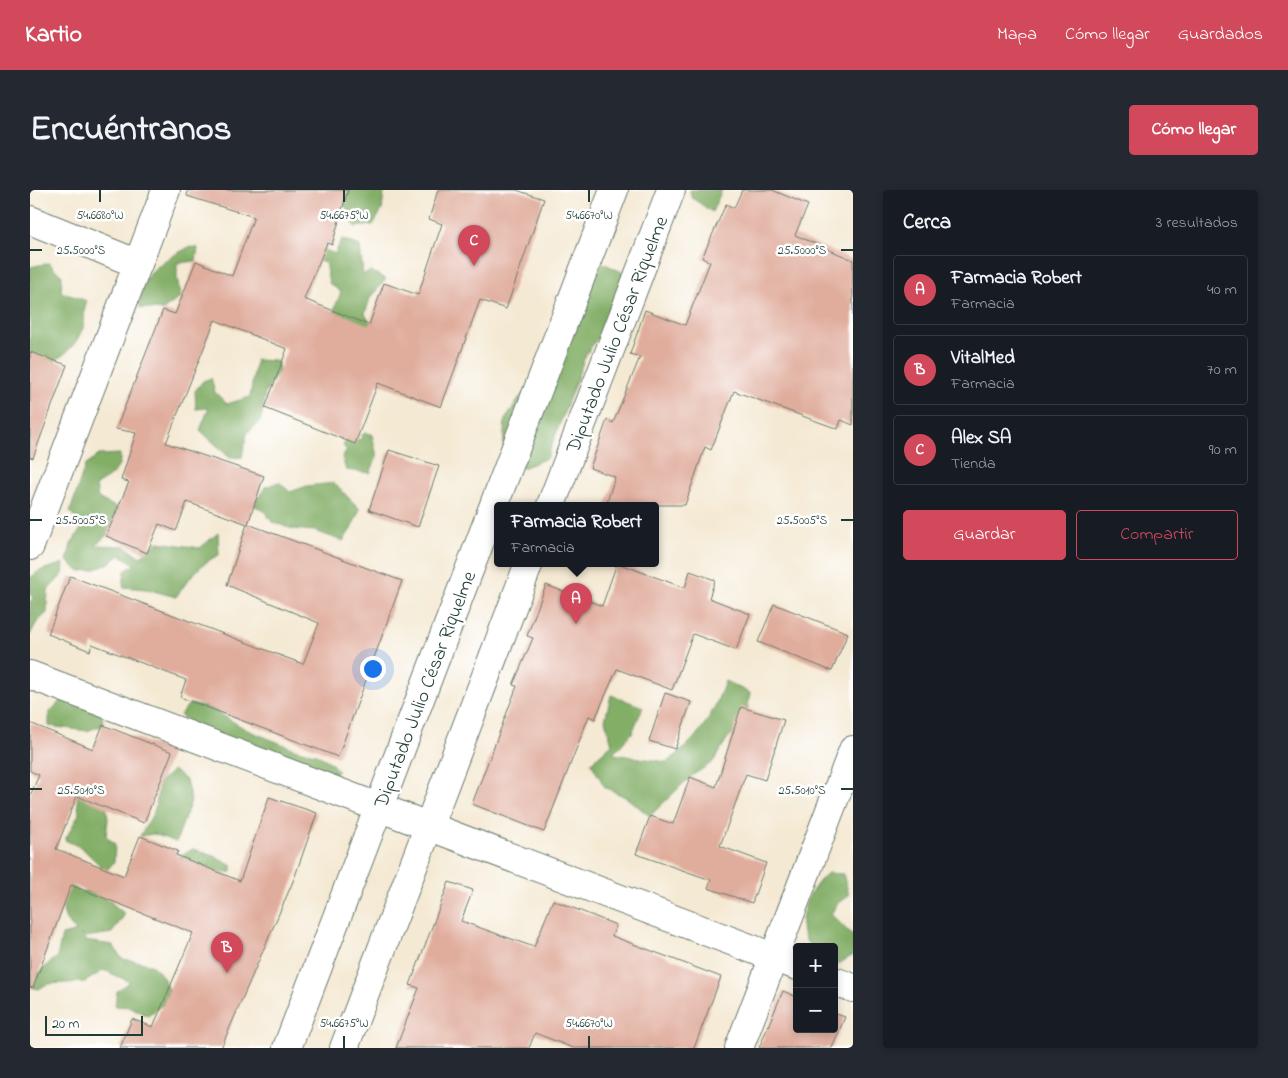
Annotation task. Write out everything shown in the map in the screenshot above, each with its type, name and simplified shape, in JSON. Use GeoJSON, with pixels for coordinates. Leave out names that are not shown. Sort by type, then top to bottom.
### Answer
{"type":"FeatureCollection","features":[{"type":"Feature","properties":{"kind":"street"},"geometry":{"type":"LineString","coordinates":[[30,546],[166,190]]}},
{"type":"Feature","properties":{"kind":"street","name":"Diputado Julio César Riquelme"},"geometry":{"type":"LineString","coordinates":[[495,502],[614,190]]}},
{"type":"Feature","properties":{"kind":"street","name":"Diputado Julio César Riquelme"},"geometry":{"type":"LineString","coordinates":[[552,502],[671,190]]}},
{"type":"Feature","properties":{"kind":"street"},"geometry":{"type":"LineString","coordinates":[[30,220],[138,264]]}},
{"type":"Feature","properties":{"kind":"street","name":"Diputado Julio César Riquelme"},"geometry":{"type":"LineString","coordinates":[[287,1048],[494,505]]}},
{"type":"Feature","properties":{"kind":"street"},"geometry":{"type":"LineString","coordinates":[[344,1048],[527,567]]}},
{"type":"Feature","properties":{"kind":"street"},"geometry":{"type":"LineString","coordinates":[[30,675],[785,962]]}},
{"type":"Feature","properties":{"kind":"street"},"geometry":{"type":"LineString","coordinates":[[739,1048],[785,962],[853,750]]}},
{"type":"Feature","properties":{"kind":"street"},"geometry":{"type":"LineString","coordinates":[[838,982],[853,988]]}},
{"type":"Feature","properties":{"kind":"green space"},"geometry":{"type":"Polygon","coordinates":[[[331,190],[363,190],[363,192],[380,190],[384,193],[382,210],[373,225],[355,227],[344,203],[331,190]]]}},
{"type":"Feature","properties":{"kind":"green space"},"geometry":{"type":"Polygon","coordinates":[[[690,190],[722,190],[712,212],[691,197],[690,190]]]}},
{"type":"Feature","properties":{"kind":"green space"},"geometry":{"type":"Polygon","coordinates":[[[342,239],[360,246],[363,275],[371,271],[386,279],[370,298],[365,314],[370,323],[401,342],[329,322],[341,292],[329,283],[325,262],[302,259],[322,249],[335,254],[342,239]]]}},
{"type":"Feature","properties":{"kind":"green space"},"geometry":{"type":"Polygon","coordinates":[[[189,247],[198,248],[196,261],[177,263],[177,278],[181,297],[163,310],[140,308],[141,295],[148,277],[169,258],[189,247]]]}},
{"type":"Feature","properties":{"kind":"green space"},"geometry":{"type":"Polygon","coordinates":[[[601,262],[626,274],[603,331],[586,354],[547,458],[522,468],[503,447],[505,420],[519,398],[540,377],[601,262]]]}},
{"type":"Feature","properties":{"kind":"green space"},"geometry":{"type":"Polygon","coordinates":[[[49,263],[62,276],[61,292],[87,301],[84,325],[79,337],[62,356],[32,371],[30,370],[30,267],[49,263]]]}},
{"type":"Feature","properties":{"kind":"green space"},"geometry":{"type":"Polygon","coordinates":[[[256,360],[277,361],[279,370],[265,393],[261,420],[247,433],[242,457],[230,458],[200,430],[209,408],[196,409],[195,391],[203,381],[211,378],[215,392],[227,404],[250,397],[256,360]]]}},
{"type":"Feature","properties":{"kind":"green space"},"geometry":{"type":"Polygon","coordinates":[[[365,433],[372,434],[377,457],[370,473],[346,470],[342,457],[347,451],[343,445],[346,441],[363,439],[361,436],[365,433]]]}},
{"type":"Feature","properties":{"kind":"green space"},"geometry":{"type":"Polygon","coordinates":[[[120,454],[119,465],[114,473],[96,485],[98,498],[117,508],[106,536],[95,545],[125,546],[140,557],[158,542],[200,548],[218,533],[219,555],[200,567],[176,597],[146,589],[123,587],[125,571],[135,564],[120,555],[101,567],[85,571],[79,571],[67,561],[71,544],[83,526],[70,512],[85,466],[99,455],[120,454]]]}},
{"type":"Feature","properties":{"kind":"green space"},"geometry":{"type":"Polygon","coordinates":[[[279,482],[290,492],[307,486],[334,483],[360,509],[343,541],[315,531],[293,529],[272,522],[265,512],[254,505],[265,487],[279,482]]]}},
{"type":"Feature","properties":{"kind":"green space"},"geometry":{"type":"Polygon","coordinates":[[[64,563],[63,574],[48,590],[47,613],[37,622],[30,635],[30,602],[33,598],[30,594],[30,578],[39,571],[64,563]]]}},
{"type":"Feature","properties":{"kind":"green space"},"geometry":{"type":"Polygon","coordinates":[[[725,681],[750,693],[746,719],[727,739],[713,762],[690,777],[650,816],[627,798],[605,787],[591,763],[612,744],[605,720],[611,695],[643,707],[632,733],[613,754],[667,762],[696,736],[710,716],[725,681]]]}},
{"type":"Feature","properties":{"kind":"green space"},"geometry":{"type":"Polygon","coordinates":[[[64,697],[102,710],[103,725],[87,731],[49,726],[49,713],[64,697]]]}},
{"type":"Feature","properties":{"kind":"green space"},"geometry":{"type":"Polygon","coordinates":[[[189,704],[210,708],[247,730],[297,750],[316,754],[330,762],[338,771],[323,786],[189,723],[180,715],[189,704]]]}},
{"type":"Feature","properties":{"kind":"green space"},"geometry":{"type":"Polygon","coordinates":[[[173,770],[186,780],[191,801],[176,842],[154,834],[140,836],[154,812],[160,782],[173,770]]]}},
{"type":"Feature","properties":{"kind":"green space"},"geometry":{"type":"Polygon","coordinates":[[[77,795],[105,795],[108,819],[106,836],[115,844],[114,862],[106,871],[82,848],[65,840],[79,814],[77,795]]]}},
{"type":"Feature","properties":{"kind":"green space"},"geometry":{"type":"Polygon","coordinates":[[[193,849],[214,856],[232,866],[232,872],[208,874],[176,858],[193,849]]]}},
{"type":"Feature","properties":{"kind":"green space"},"geometry":{"type":"Polygon","coordinates":[[[828,873],[843,874],[849,895],[838,903],[831,914],[853,936],[853,955],[840,963],[838,963],[838,943],[808,943],[802,928],[804,907],[814,888],[828,873]]]}},
{"type":"Feature","properties":{"kind":"green space"},"geometry":{"type":"Polygon","coordinates":[[[67,884],[81,892],[96,890],[125,914],[112,933],[85,937],[80,934],[86,941],[113,945],[122,959],[146,964],[157,969],[169,990],[162,1005],[148,1016],[131,1007],[115,1006],[117,991],[130,982],[104,970],[85,982],[47,984],[39,989],[30,987],[30,979],[57,958],[62,935],[77,931],[64,916],[63,904],[67,884]]]}},
{"type":"Feature","properties":{"kind":"building"},"geometry":{"type":"Polygon","coordinates":[[[188,190],[348,190],[332,245],[327,243],[304,299],[369,325],[384,283],[418,295],[442,224],[429,219],[438,190],[516,190],[544,199],[506,309],[480,300],[441,407],[378,383],[355,444],[265,408],[287,349],[215,320],[166,443],[264,476],[248,524],[402,581],[338,757],[180,697],[186,680],[92,644],[90,651],[48,634],[70,576],[303,664],[319,623],[227,585],[247,524],[187,502],[176,531],[159,524],[147,553],[106,536],[129,482],[121,480],[136,433],[116,429],[163,310],[175,314],[196,261],[232,276],[254,217],[187,196],[188,190]]]}},
{"type":"Feature","properties":{"kind":"building"},"geometry":{"type":"Polygon","coordinates":[[[742,190],[772,190],[808,205],[795,235],[853,260],[853,425],[841,420],[838,429],[734,391],[711,450],[705,447],[685,505],[659,505],[659,502],[607,502],[615,477],[590,468],[607,420],[613,423],[640,357],[630,354],[645,310],[685,325],[710,262],[702,258],[726,204],[734,208],[742,190]]]}},
{"type":"Feature","properties":{"kind":"building"},"geometry":{"type":"Polygon","coordinates":[[[30,352],[67,365],[33,458],[30,457],[30,352]]]}},
{"type":"Feature","properties":{"kind":"building"},"geometry":{"type":"Polygon","coordinates":[[[389,450],[439,466],[418,527],[369,510],[389,450]]]}},
{"type":"Feature","properties":{"kind":"building"},"geometry":{"type":"Polygon","coordinates":[[[616,567],[628,567],[685,588],[690,571],[715,580],[709,598],[750,614],[736,650],[693,634],[672,690],[617,669],[595,719],[589,716],[544,832],[472,804],[517,686],[513,685],[533,638],[527,636],[546,585],[602,606],[616,567]]]}},
{"type":"Feature","properties":{"kind":"building"},"geometry":{"type":"Polygon","coordinates":[[[774,604],[848,633],[832,671],[758,642],[774,604]]]}},
{"type":"Feature","properties":{"kind":"building"},"geometry":{"type":"Polygon","coordinates":[[[665,693],[691,702],[675,749],[649,741],[665,693]]]}},
{"type":"Feature","properties":{"kind":"building"},"geometry":{"type":"Polygon","coordinates":[[[741,707],[784,720],[765,780],[746,774],[720,846],[766,863],[752,903],[708,888],[711,880],[636,854],[650,816],[673,824],[690,777],[716,787],[741,707]]]}},
{"type":"Feature","properties":{"kind":"building"},"geometry":{"type":"Polygon","coordinates":[[[30,723],[93,749],[103,725],[172,752],[144,823],[77,796],[56,849],[124,876],[140,836],[178,851],[176,855],[240,881],[269,797],[317,813],[294,879],[221,1048],[120,1048],[132,1019],[153,1027],[193,933],[71,885],[33,988],[30,987],[30,796],[39,775],[30,771],[30,723]]]}},
{"type":"Feature","properties":{"kind":"building"},"geometry":{"type":"Polygon","coordinates":[[[449,882],[473,890],[461,921],[534,947],[553,900],[616,925],[612,936],[721,977],[694,1048],[573,1048],[535,1033],[529,1048],[396,1048],[419,988],[410,985],[449,882]]]}},
{"type":"Feature","properties":{"kind":"building"},"geometry":{"type":"Polygon","coordinates":[[[783,991],[793,995],[793,1033],[838,1033],[838,1014],[845,1017],[832,1048],[759,1048],[783,991]]]}},
{"type":"Feature","properties":{"kind":"place","name":"Alex SA"},"geometry":{"type":"Point","coordinates":[474,266]}},
{"type":"Feature","properties":{"kind":"place","name":"Farmacia Robert"},"geometry":{"type":"Point","coordinates":[576,624]}},
{"type":"Feature","properties":{"kind":"place","name":"VitalMed"},"geometry":{"type":"Point","coordinates":[227,973]}}]}
